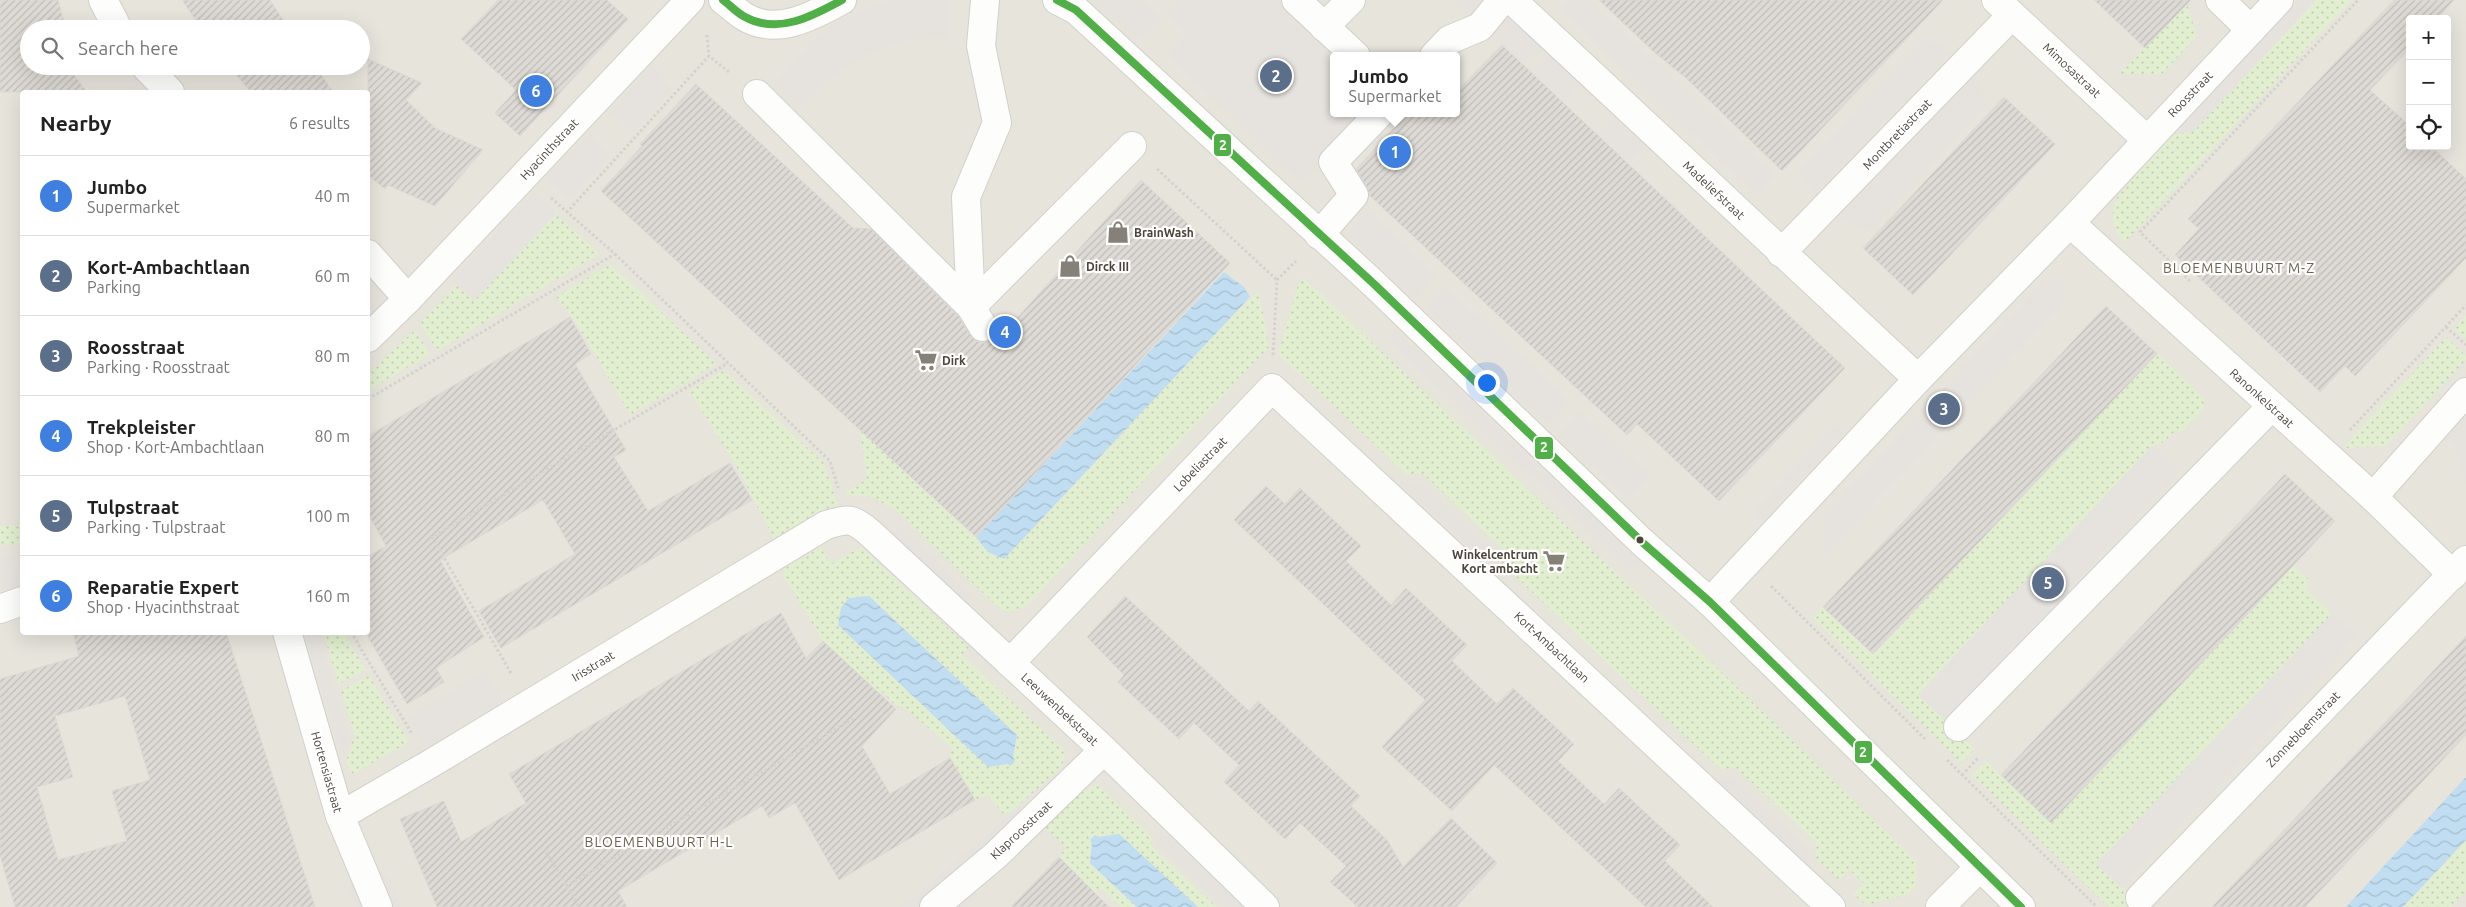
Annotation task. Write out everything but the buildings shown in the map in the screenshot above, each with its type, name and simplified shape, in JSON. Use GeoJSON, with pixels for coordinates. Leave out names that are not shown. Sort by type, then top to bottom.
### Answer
{"type":"FeatureCollection","features":[{"type":"Feature","properties":{"kind":"street"},"geometry":{"type":"LineString","coordinates":[[103,0],[113,20]]}},
{"type":"Feature","properties":{"kind":"street","name":"Hyacinthstraat"},"geometry":{"type":"LineString","coordinates":[[370,336],[408,299],[690,0]]}},
{"type":"Feature","properties":{"kind":"street"},"geometry":{"type":"LineString","coordinates":[[724,0],[746,18],[770,26],[797,22],[842,0]]}},
{"type":"Feature","properties":{"kind":"street"},"geometry":{"type":"LineString","coordinates":[[977,317],[966,197],[997,123],[981,46],[985,0]]}},
{"type":"Feature","properties":{"kind":"street"},"geometry":{"type":"LineString","coordinates":[[1058,0],[1076,10],[1374,284],[1642,542],[1710,602],[2021,907]]}},
{"type":"Feature","properties":{"kind":"street"},"geometry":{"type":"LineString","coordinates":[[1296,0],[1352,52]]}},
{"type":"Feature","properties":{"kind":"street"},"geometry":{"type":"LineString","coordinates":[[1324,27],[1351,0]]}},
{"type":"Feature","properties":{"kind":"street"},"geometry":{"type":"LineString","coordinates":[[1438,52],[1449,40],[1480,27],[1502,0]]}},
{"type":"Feature","properties":{"kind":"street","name":"Madeliefstraat"},"geometry":{"type":"LineString","coordinates":[[1512,0],[1918,379]]}},
{"type":"Feature","properties":{"kind":"street"},"geometry":{"type":"LineString","coordinates":[[2220,0],[2252,30]]}},
{"type":"Feature","properties":{"kind":"street","name":"Roosstraat"},"geometry":{"type":"LineString","coordinates":[[1710,602],[1918,379],[2070,223],[2279,0]]}},
{"type":"Feature","properties":{"kind":"street","name":"Montbretiastraat"},"geometry":{"type":"LineString","coordinates":[[1781,253],[2004,7]]}},
{"type":"Feature","properties":{"kind":"street","name":"Mimosastraat"},"geometry":{"type":"LineString","coordinates":[[2004,7],[2147,140]]}},
{"type":"Feature","properties":{"kind":"street"},"geometry":{"type":"LineString","coordinates":[[154,75],[168,90]]}},
{"type":"Feature","properties":{"kind":"street"},"geometry":{"type":"LineString","coordinates":[[757,94],[977,317]]}},
{"type":"Feature","properties":{"kind":"street"},"geometry":{"type":"LineString","coordinates":[[1319,235],[1354,195],[1333,162],[1376,117]]}},
{"type":"Feature","properties":{"kind":"street"},"geometry":{"type":"LineString","coordinates":[[977,317],[1132,146]]}},
{"type":"Feature","properties":{"kind":"street","name":"Ranonkelstraat"},"geometry":{"type":"LineString","coordinates":[[2070,223],[2271,407],[2459,568]]}},
{"type":"Feature","properties":{"kind":"street"},"geometry":{"type":"LineString","coordinates":[[370,256],[408,299]]}},
{"type":"Feature","properties":{"kind":"street","name":"Lobeliastraat"},"geometry":{"type":"LineString","coordinates":[[1010,663],[1272,388]]}},
{"type":"Feature","properties":{"kind":"street","name":"Kort-Ambachtlaan"},"geometry":{"type":"LineString","coordinates":[[1272,388],[1831,907]]}},
{"type":"Feature","properties":{"kind":"street"},"geometry":{"type":"LineString","coordinates":[[2373,496],[2466,392]]}},
{"type":"Feature","properties":{"kind":"street"},"geometry":{"type":"LineString","coordinates":[[1958,727],[2271,407]]}},
{"type":"Feature","properties":{"kind":"street","name":"Leeuwenbekstraat"},"geometry":{"type":"LineString","coordinates":[[848,519],[864,528],[1104,750],[1266,907]]}},
{"type":"Feature","properties":{"kind":"street","name":"Irisstraat"},"geometry":{"type":"LineString","coordinates":[[340,816],[430,764],[826,525],[848,519]]}},
{"type":"Feature","properties":{"kind":"street","name":"Zonnebloemstraat"},"geometry":{"type":"LineString","coordinates":[[2140,898],[2459,568]]}},
{"type":"Feature","properties":{"kind":"street"},"geometry":{"type":"LineString","coordinates":[[0,609],[20,602]]}},
{"type":"Feature","properties":{"kind":"street","name":"Hortensiastraat"},"geometry":{"type":"LineString","coordinates":[[288,635],[340,816],[378,907]]}},
{"type":"Feature","properties":{"kind":"street","name":"Klaproosstraat"},"geometry":{"type":"LineString","coordinates":[[934,907],[996,855],[1104,750]]}},
{"type":"Feature","properties":{"kind":"street"},"geometry":{"type":"LineString","coordinates":[[1940,907],[1980,868]]}},
{"type":"Feature","properties":{"kind":"path"},"geometry":{"type":"LineString","coordinates":[[2197,288],[2140,232],[2358,0]]}},
{"type":"Feature","properties":{"kind":"path"},"geometry":{"type":"LineString","coordinates":[[757,94],[709,56],[567,212],[615,254],[830,461],[848,519]]}},
{"type":"Feature","properties":{"kind":"path"},"geometry":{"type":"LineString","coordinates":[[1132,146],[1278,280]]}},
{"type":"Feature","properties":{"kind":"path"},"geometry":{"type":"LineString","coordinates":[[1272,388],[1278,280],[1319,235]]}},
{"type":"Feature","properties":{"kind":"path"},"geometry":{"type":"LineString","coordinates":[[370,398],[615,254]]}},
{"type":"Feature","properties":{"kind":"path"},"geometry":{"type":"LineString","coordinates":[[2347,433],[2466,306]]}},
{"type":"Feature","properties":{"kind":"path"},"geometry":{"type":"LineString","coordinates":[[2446,327],[2466,345]]}},
{"type":"Feature","properties":{"kind":"path"},"geometry":{"type":"LineString","coordinates":[[530,704],[432,537],[728,363]]}},
{"type":"Feature","properties":{"kind":"path"},"geometry":{"type":"LineString","coordinates":[[1746,564],[1927,741]]}},
{"type":"Feature","properties":{"kind":"path"},"geometry":{"type":"LineString","coordinates":[[354,635],[430,764]]}},
{"type":"Feature","properties":{"kind":"path"},"geometry":{"type":"LineString","coordinates":[[566,886],[855,718]]}},
{"type":"Feature","properties":{"kind":"path"},"geometry":{"type":"LineString","coordinates":[[1941,754],[2096,907]]}},
{"type":"Feature","properties":{"kind":"path"},"geometry":{"type":"LineString","coordinates":[[546,852],[579,907]]}},
{"type":"Feature","properties":{"kind":"shaded area"},"geometry":{"type":"Polygon","coordinates":[[[0,0],[2466,0],[2466,907],[0,907],[0,0]]]}},
{"type":"Feature","properties":{"kind":"shaded area"},"geometry":{"type":"Polygon","coordinates":[[[896,0],[948,0],[948,38],[912,39],[868,53],[828,79],[802,107],[775,83],[815,39],[838,20],[872,6],[896,0]]]}},
{"type":"Feature","properties":{"kind":"shaded area"},"geometry":{"type":"Polygon","coordinates":[[[1093,0],[1142,0],[1161,18],[1140,39],[1093,0]]]}},
{"type":"Feature","properties":{"kind":"shaded area"},"geometry":{"type":"Polygon","coordinates":[[[1179,0],[1284,0],[1339,52],[1330,52],[1330,117],[1364,117],[1302,183],[1167,56],[1187,34],[1166,13],[1179,0]]]}},
{"type":"Feature","properties":{"kind":"shaded area"},"geometry":{"type":"Polygon","coordinates":[[[1452,0],[1490,0],[1472,19],[1452,0]]]}},
{"type":"Feature","properties":{"kind":"shaded area"},"geometry":{"type":"Polygon","coordinates":[[[1569,0],[1589,0],[1776,175],[1758,195],[1560,9],[1569,0]]]}},
{"type":"Feature","properties":{"kind":"shaded area"},"geometry":{"type":"Polygon","coordinates":[[[2300,0],[2316,0],[2194,131],[2174,134],[2300,0]]]}},
{"type":"Feature","properties":{"kind":"shaded area"},"geometry":{"type":"Polygon","coordinates":[[[1509,14],[1542,46],[1523,65],[1490,35],[1509,14]]]}},
{"type":"Feature","properties":{"kind":"shaded area"},"geometry":{"type":"Polygon","coordinates":[[[1925,38],[1951,52],[1814,193],[1800,170],[1925,38]]]}},
{"type":"Feature","properties":{"kind":"shaded area"},"geometry":{"type":"Polygon","coordinates":[[[1550,53],[1581,83],[1563,103],[1531,73],[1550,53]]]}},
{"type":"Feature","properties":{"kind":"shaded area"},"geometry":{"type":"Polygon","coordinates":[[[653,66],[672,89],[632,132],[612,113],[609,113],[653,66]]]}},
{"type":"Feature","properties":{"kind":"shaded area"},"geometry":{"type":"Polygon","coordinates":[[[1977,71],[1975,78],[1987,105],[1871,231],[1841,220],[1836,221],[1977,71]]]}},
{"type":"Feature","properties":{"kind":"shaded area"},"geometry":{"type":"Polygon","coordinates":[[[1616,115],[1647,144],[1628,164],[1597,135],[1616,115]]]}},
{"type":"Feature","properties":{"kind":"shaded area"},"geometry":{"type":"Polygon","coordinates":[[[590,134],[610,156],[568,199],[546,180],[590,134]]]}},
{"type":"Feature","properties":{"kind":"shaded area"},"geometry":{"type":"Polygon","coordinates":[[[536,191],[556,214],[474,301],[453,281],[451,282],[536,191]]]}},
{"type":"Feature","properties":{"kind":"shaded area"},"geometry":{"type":"Polygon","coordinates":[[[1368,211],[1435,274],[1416,299],[1346,233],[1368,211]]]}},
{"type":"Feature","properties":{"kind":"shaded area"},"geometry":{"type":"Polygon","coordinates":[[[2046,279],[2063,280],[2064,303],[1824,557],[1824,515],[2046,279]]]}},
{"type":"Feature","properties":{"kind":"shaded area"},"geometry":{"type":"Polygon","coordinates":[[[1447,287],[1569,400],[1549,424],[1425,307],[1447,287]]]}},
{"type":"Feature","properties":{"kind":"shaded area"},"geometry":{"type":"Polygon","coordinates":[[[1394,329],[1643,564],[1628,568],[1391,344],[1394,329]]]}},
{"type":"Feature","properties":{"kind":"shaded area"},"geometry":{"type":"Polygon","coordinates":[[[1581,413],[1651,476],[1628,499],[1559,434],[1581,413]]]}},
{"type":"Feature","properties":{"kind":"shaded area"},"geometry":{"type":"Polygon","coordinates":[[[2466,415],[2466,484],[2456,446],[2449,440],[2442,441],[2466,415]]]}},
{"type":"Feature","properties":{"kind":"shaded area"},"geometry":{"type":"Polygon","coordinates":[[[1833,426],[1850,426],[1756,526],[1756,509],[1833,426]]]}},
{"type":"Feature","properties":{"kind":"shaded area"},"geometry":{"type":"Polygon","coordinates":[[[2152,446],[2179,471],[1945,720],[1918,695],[2152,446]]]}},
{"type":"Feature","properties":{"kind":"shaded area"},"geometry":{"type":"Polygon","coordinates":[[[1401,482],[1420,483],[1492,552],[1493,569],[1401,482]]]}},
{"type":"Feature","properties":{"kind":"shaded area"},"geometry":{"type":"Polygon","coordinates":[[[899,527],[973,596],[965,604],[891,535],[899,527]]]}},
{"type":"Feature","properties":{"kind":"shaded area"},"geometry":{"type":"Polygon","coordinates":[[[13,556],[20,584],[0,589],[0,559],[13,556]]]}},
{"type":"Feature","properties":{"kind":"shaded area"},"geometry":{"type":"Polygon","coordinates":[[[2332,614],[2356,637],[2122,888],[2096,864],[2332,614]]]}},
{"type":"Feature","properties":{"kind":"shaded area"},"geometry":{"type":"Polygon","coordinates":[[[306,635],[319,635],[350,741],[344,759],[306,635]]]}},
{"type":"Feature","properties":{"kind":"shaded area"},"geometry":{"type":"Polygon","coordinates":[[[484,672],[502,698],[505,699],[424,747],[408,717],[484,672]]]}},
{"type":"Feature","properties":{"kind":"shaded area"},"geometry":{"type":"Polygon","coordinates":[[[1733,777],[1807,847],[1808,864],[1716,778],[1733,777]]]}},
{"type":"Feature","properties":{"kind":"shaded area"},"geometry":{"type":"Polygon","coordinates":[[[1019,806],[1027,815],[920,907],[902,907],[1019,806]]]}},
{"type":"Feature","properties":{"kind":"shaded area"},"geometry":{"type":"Polygon","coordinates":[[[1158,828],[1243,907],[1225,907],[1159,845],[1158,828]]]}},
{"type":"Feature","properties":{"kind":"shaded area"},"geometry":{"type":"Polygon","coordinates":[[[373,868],[388,875],[401,907],[389,907],[373,868]]]}},
{"type":"Feature","properties":{"kind":"shaded area"},"geometry":{"type":"Polygon","coordinates":[[[354,875],[368,907],[356,907],[349,890],[354,875]]]}},
{"type":"Feature","properties":{"kind":"shaded area"},"geometry":{"type":"Polygon","coordinates":[[[977,884],[975,899],[966,907],[949,907],[977,884]]]}},
{"type":"Feature","properties":{"kind":"green space"},"geometry":{"type":"Polygon","coordinates":[[[2316,0],[2352,0],[2124,243],[2114,225],[2113,219],[2114,206],[2120,193],[2174,134],[2194,131],[2316,0]]]}},
{"type":"Feature","properties":{"kind":"green space"},"geometry":{"type":"Polygon","coordinates":[[[2187,4],[2197,37],[2162,74],[2119,74],[2187,4]]]}},
{"type":"Feature","properties":{"kind":"green space"},"geometry":{"type":"Polygon","coordinates":[[[556,214],[599,254],[437,351],[420,323],[457,285],[475,300],[556,214]]]}},
{"type":"Feature","properties":{"kind":"green space"},"geometry":{"type":"Polygon","coordinates":[[[610,264],[717,364],[630,415],[577,324],[556,297],[610,264]]]}},
{"type":"Feature","properties":{"kind":"green space"},"geometry":{"type":"Polygon","coordinates":[[[1304,278],[1727,677],[1916,861],[1916,886],[1909,894],[1866,905],[1853,894],[1864,883],[1849,870],[1839,880],[1816,859],[1816,842],[1736,768],[1720,769],[1502,564],[1501,547],[1423,474],[1406,474],[1278,354],[1298,285],[1304,278]]]}},
{"type":"Feature","properties":{"kind":"green space"},"geometry":{"type":"Polygon","coordinates":[[[1259,291],[1269,347],[1028,605],[1012,612],[1000,609],[897,511],[872,497],[847,495],[846,492],[867,479],[860,430],[976,537],[988,552],[1259,291]]]}},
{"type":"Feature","properties":{"kind":"green space"},"geometry":{"type":"Polygon","coordinates":[[[2466,315],[2466,339],[2454,328],[2466,315]]]}},
{"type":"Feature","properties":{"kind":"green space"},"geometry":{"type":"Polygon","coordinates":[[[415,330],[430,354],[370,390],[370,372],[415,330]]]}},
{"type":"Feature","properties":{"kind":"green space"},"geometry":{"type":"Polygon","coordinates":[[[2446,337],[2466,356],[2466,360],[2386,446],[2343,448],[2446,337]]]}},
{"type":"Feature","properties":{"kind":"green space"},"geometry":{"type":"Polygon","coordinates":[[[2157,354],[2205,399],[2204,409],[2181,433],[2176,430],[2164,442],[2152,446],[1918,695],[1975,749],[1961,763],[1813,618],[1823,607],[1873,654],[2157,354]]]}},
{"type":"Feature","properties":{"kind":"green space"},"geometry":{"type":"Polygon","coordinates":[[[724,370],[824,463],[838,505],[826,509],[774,539],[735,464],[689,391],[724,370]]]}},
{"type":"Feature","properties":{"kind":"green space"},"geometry":{"type":"Polygon","coordinates":[[[20,525],[20,543],[0,545],[0,526],[20,525]]]}},
{"type":"Feature","properties":{"kind":"green space"},"geometry":{"type":"Polygon","coordinates":[[[821,547],[831,564],[861,547],[969,647],[962,655],[1065,751],[1064,760],[1059,770],[1009,814],[1007,812],[1004,815],[988,795],[975,800],[951,758],[951,747],[901,705],[898,708],[881,691],[878,693],[823,641],[782,574],[785,572],[783,569],[821,547]]]}},
{"type":"Feature","properties":{"kind":"green space"},"geometry":{"type":"Polygon","coordinates":[[[2293,566],[2309,579],[2306,589],[2332,614],[2097,864],[2143,907],[2108,907],[1972,775],[1986,761],[2052,822],[2293,566]]]}},
{"type":"Feature","properties":{"kind":"green space"},"geometry":{"type":"Polygon","coordinates":[[[324,635],[345,635],[366,670],[339,684],[324,635]]]}},
{"type":"Feature","properties":{"kind":"green space"},"geometry":{"type":"Polygon","coordinates":[[[369,675],[409,742],[353,774],[347,764],[347,758],[352,741],[356,739],[341,691],[369,675]]]}},
{"type":"Feature","properties":{"kind":"green space"},"geometry":{"type":"Polygon","coordinates":[[[1097,784],[1151,836],[1152,846],[1217,907],[1198,907],[1119,834],[1092,843],[1090,863],[1137,907],[1121,907],[1101,888],[1094,893],[1059,857],[1066,847],[1045,828],[1049,825],[1047,822],[1082,792],[1097,784]]]}},
{"type":"Feature","properties":{"kind":"green space"},"geometry":{"type":"Polygon","coordinates":[[[2466,840],[2466,891],[2451,907],[2403,907],[2466,840]]]}},
{"type":"Feature","properties":{"kind":"water"},"geometry":{"type":"Polygon","coordinates":[[[1224,272],[1244,287],[1250,297],[1004,559],[988,552],[976,537],[1224,272]]]}},
{"type":"Feature","properties":{"kind":"water"},"geometry":{"type":"Polygon","coordinates":[[[869,596],[1017,735],[1013,757],[1015,760],[1010,766],[1008,764],[988,767],[838,625],[841,608],[849,598],[869,596]]]}},
{"type":"Feature","properties":{"kind":"water"},"geometry":{"type":"Polygon","coordinates":[[[2466,777],[2466,840],[2403,907],[2346,907],[2466,777]]]}},
{"type":"Feature","properties":{"kind":"water"},"geometry":{"type":"Polygon","coordinates":[[[1119,834],[1198,907],[1137,907],[1090,863],[1092,843],[1090,840],[1095,835],[1098,837],[1119,834]]]}},
{"type":"Feature","properties":{"kind":"transit line","name":"2"},"geometry":{"type":"LineString","coordinates":[[723,0],[745,17],[757,22],[770,24],[783,24],[795,21],[819,12],[842,0]]}},
{"type":"Feature","properties":{"kind":"transit line","name":"2"},"geometry":{"type":"LineString","coordinates":[[1057,0],[1076,10],[1374,284],[1642,542],[1710,602],[2021,907]]}},
{"type":"Feature","properties":{"kind":"place","name":"Kort-Ambachtlaan"},"geometry":{"type":"Point","coordinates":[1276,76]}},
{"type":"Feature","properties":{"kind":"place","name":"Reparatie Expert"},"geometry":{"type":"Point","coordinates":[536,91]}},
{"type":"Feature","properties":{"kind":"place","name":"Jumbo"},"geometry":{"type":"Point","coordinates":[1395,152]}},
{"type":"Feature","properties":{"kind":"place","name":"BrainWash"},"geometry":{"type":"Point","coordinates":[1118,232]}},
{"type":"Feature","properties":{"kind":"place","name":"Dirck III"},"geometry":{"type":"Point","coordinates":[1070,266]}},
{"type":"Feature","properties":{"kind":"place","name":"Trekpleister"},"geometry":{"type":"Point","coordinates":[1005,332]}},
{"type":"Feature","properties":{"kind":"place","name":"Dirk"},"geometry":{"type":"Point","coordinates":[926,360]}},
{"type":"Feature","properties":{"kind":"place","name":"Roosstraat"},"geometry":{"type":"Point","coordinates":[1944,409]}},
{"type":"Feature","properties":{"kind":"place","name":"Winkelcentrum Kort ambacht"},"geometry":{"type":"Point","coordinates":[1554,561]}},
{"type":"Feature","properties":{"kind":"place","name":"Tulpstraat"},"geometry":{"type":"Point","coordinates":[2048,583]}},
{"type":"Feature","properties":{"kind":"district","name":"BLOEMENBUURT M-Z"},"geometry":{"type":"Point","coordinates":[2239,268]}},
{"type":"Feature","properties":{"kind":"district","name":"BLOEMENBUURT H-L"},"geometry":{"type":"Point","coordinates":[659,842]}}]}
